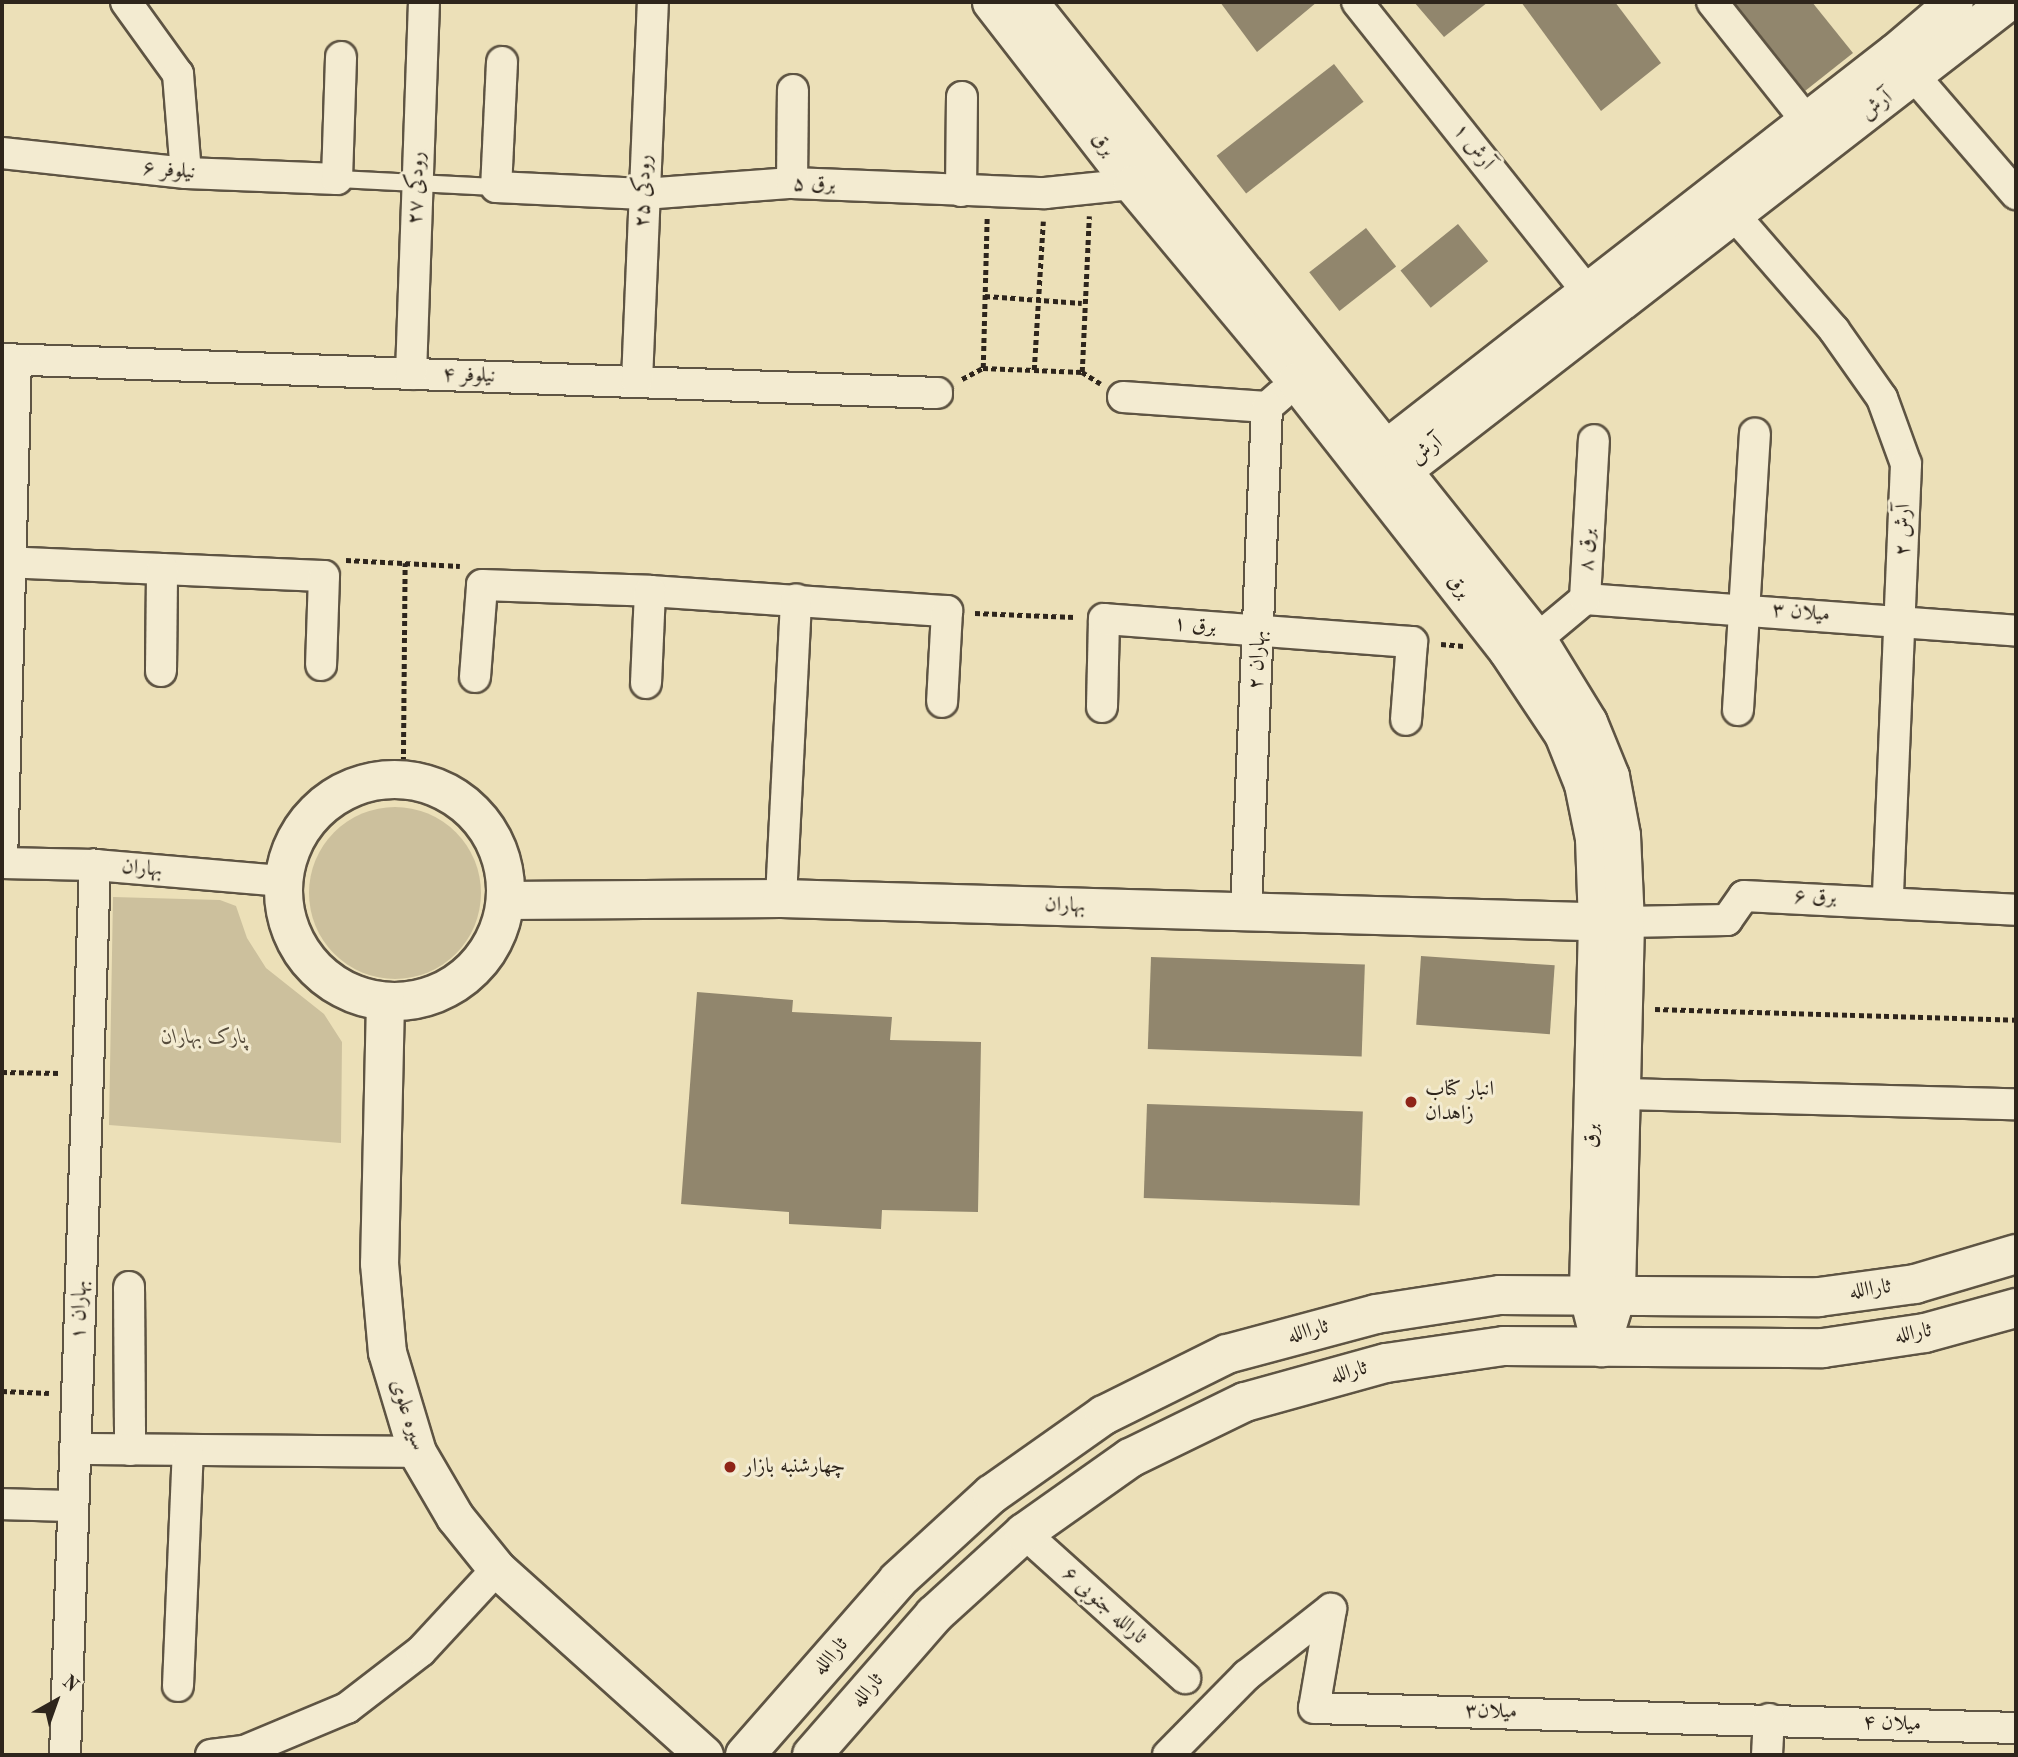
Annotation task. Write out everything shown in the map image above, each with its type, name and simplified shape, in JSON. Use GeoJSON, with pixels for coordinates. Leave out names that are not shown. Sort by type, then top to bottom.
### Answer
{"type":"FeatureCollection","features":[{"type":"Feature","properties":{"kind":"main road","name":"ثاراالله"},"geometry":{"type":"LineString","coordinates":[[745,1755],[898,1580],[992,1494],[1104,1415],[1227,1354],[1376,1314],[1500,1295],[1819,1297],[1915,1284],[2016,1254]]}},
{"type":"Feature","properties":{"kind":"main road","name":"ثارالله"},"geometry":{"type":"LineString","coordinates":[[812,1755],[934,1615],[1024,1533],[1130,1458],[1245,1402],[1400,1361],[1504,1346],[1823,1348],[1925,1333],[2016,1308]]}},
{"type":"Feature","properties":{"kind":"street","name":"رودکی ۲۷"},"geometry":{"type":"LineString","coordinates":[[411,374],[424,2]]}},
{"type":"Feature","properties":{"kind":"street","name":"رودکی ۲۵"},"geometry":{"type":"LineString","coordinates":[[637,381],[653,2]]}},
{"type":"Feature","properties":{"kind":"street","name":"برق"},"geometry":{"type":"LineString","coordinates":[[991,2],[1132,184],[1296,382],[1386,465],[1563,734],[1583,784],[1611,922],[1623,1008],[1621,1094],[1602,1296]]}},
{"type":"Feature","properties":{"kind":"street","name":"برق"},"geometry":{"type":"LineString","coordinates":[[1029,2],[1386,465],[1537,639],[1588,722],[1610,776],[1621,835],[1611,922],[1602,1296]]}},
{"type":"Feature","properties":{"kind":"street","name":"آرش ۱"},"geometry":{"type":"LineString","coordinates":[[1357,2],[1588,292]]}},
{"type":"Feature","properties":{"kind":"street"},"geometry":{"type":"LineString","coordinates":[[1712,2],[1805,120]]}},
{"type":"Feature","properties":{"kind":"street","name":"آرش"},"geometry":{"type":"LineString","coordinates":[[1386,465],[1905,65],[1954,2]]}},
{"type":"Feature","properties":{"kind":"street","name":"آرش"},"geometry":{"type":"LineString","coordinates":[[1386,465],[1588,292],[1725,204],[1805,120],[1905,65],[2007,2]]}},
{"type":"Feature","properties":{"kind":"street"},"geometry":{"type":"LineString","coordinates":[[132,10],[178,74],[186,173]]}},
{"type":"Feature","properties":{"kind":"street"},"geometry":{"type":"LineString","coordinates":[[337,179],[341,57]]}},
{"type":"Feature","properties":{"kind":"street"},"geometry":{"type":"LineString","coordinates":[[496,187],[502,62]]}},
{"type":"Feature","properties":{"kind":"street"},"geometry":{"type":"LineString","coordinates":[[1905,65],[2016,194]]}},
{"type":"Feature","properties":{"kind":"street"},"geometry":{"type":"LineString","coordinates":[[792,183],[793,90]]}},
{"type":"Feature","properties":{"kind":"street"},"geometry":{"type":"LineString","coordinates":[[962,97],[974,192]]}},
{"type":"Feature","properties":{"kind":"street","name":"نیلوفر ۶"},"geometry":{"type":"LineString","coordinates":[[2,153],[186,173],[337,179]]}},
{"type":"Feature","properties":{"kind":"street","name":"برق ۵"},"geometry":{"type":"LineString","coordinates":[[496,187],[644,194],[792,183],[1045,193],[1132,184]]}},
{"type":"Feature","properties":{"kind":"street","name":"آرش ۲"},"geometry":{"type":"LineString","coordinates":[[1725,204],[1835,330],[1882,398],[1906,464],[1902,622],[1888,900]]}},
{"type":"Feature","properties":{"kind":"street"},"geometry":{"type":"LineString","coordinates":[[2,863],[9,360]]}},
{"type":"Feature","properties":{"kind":"street","name":"نیلوفر ۴"},"geometry":{"type":"LineString","coordinates":[[9,360],[937,393]]}},
{"type":"Feature","properties":{"kind":"street"},"geometry":{"type":"LineString","coordinates":[[1123,397],[1267,408],[1296,382]]}},
{"type":"Feature","properties":{"kind":"street","name":"بهاران ۲"},"geometry":{"type":"LineString","coordinates":[[1246,911],[1267,408]]}},
{"type":"Feature","properties":{"kind":"street"},"geometry":{"type":"LineString","coordinates":[[1738,710],[1755,434]]}},
{"type":"Feature","properties":{"kind":"street","name":"برق ۸"},"geometry":{"type":"LineString","coordinates":[[1537,639],[1585,599],[1594,440]]}},
{"type":"Feature","properties":{"kind":"street"},"geometry":{"type":"LineString","coordinates":[[6,563],[324,576],[321,666]]}},
{"type":"Feature","properties":{"kind":"street"},"geometry":{"type":"LineString","coordinates":[[161,671],[162,569]]}},
{"type":"Feature","properties":{"kind":"street"},"geometry":{"type":"LineString","coordinates":[[475,677],[482,585],[650,591],[947,611],[942,702]]}},
{"type":"Feature","properties":{"kind":"street"},"geometry":{"type":"LineString","coordinates":[[646,683],[650,591]]}},
{"type":"Feature","properties":{"kind":"street"},"geometry":{"type":"LineString","coordinates":[[781,898],[796,599]]}},
{"type":"Feature","properties":{"kind":"street","name":"میلان ۳"},"geometry":{"type":"LineString","coordinates":[[1585,599],[1745,608],[2016,631]]}},
{"type":"Feature","properties":{"kind":"street"},"geometry":{"type":"LineString","coordinates":[[1102,707],[1104,619]]}},
{"type":"Feature","properties":{"kind":"street","name":"برق ۱"},"geometry":{"type":"LineString","coordinates":[[1104,619],[1412,642],[1406,720]]}},
{"type":"Feature","properties":{"kind":"street"},"geometry":{"type":"LineString","coordinates":[[403,779],[437,787],[467,806],[489,832],[503,865],[505,900],[497,934],[470,971],[452,985],[420,999],[385,1001],[351,993],[321,974],[306,957],[285,916],[283,881],[291,847],[318,810],[336,795],[368,782],[403,779]]}},
{"type":"Feature","properties":{"kind":"street","name":"بهاران"},"geometry":{"type":"LineString","coordinates":[[2,863],[95,865],[283,881]]}},
{"type":"Feature","properties":{"kind":"street","name":"بهاران ۱"},"geometry":{"type":"LineString","coordinates":[[65,1755],[95,865]]}},
{"type":"Feature","properties":{"kind":"street","name":"برق ۶"},"geometry":{"type":"LineString","coordinates":[[1611,922],[1727,920],[1744,896],[1888,900],[2016,910]]}},
{"type":"Feature","properties":{"kind":"street","name":"بهاران"},"geometry":{"type":"LineString","coordinates":[[505,900],[781,898],[1611,922]]}},
{"type":"Feature","properties":{"kind":"street","name":"سیره علوی"},"geometry":{"type":"LineString","coordinates":[[385,1001],[379,1263],[387,1352],[417,1452],[455,1517],[497,1569],[704,1755]]}},
{"type":"Feature","properties":{"kind":"street"},"geometry":{"type":"LineString","coordinates":[[1621,1094],[2016,1104]]}},
{"type":"Feature","properties":{"kind":"street"},"geometry":{"type":"LineString","coordinates":[[129,1287],[130,1450]]}},
{"type":"Feature","properties":{"kind":"street"},"geometry":{"type":"LineString","coordinates":[[1601,1346],[1602,1296]]}},
{"type":"Feature","properties":{"kind":"street"},"geometry":{"type":"LineString","coordinates":[[75,1449],[417,1452]]}},
{"type":"Feature","properties":{"kind":"street"},"geometry":{"type":"LineString","coordinates":[[178,1686],[188,1450]]}},
{"type":"Feature","properties":{"kind":"street"},"geometry":{"type":"LineString","coordinates":[[2,1504],[74,1507]]}},
{"type":"Feature","properties":{"kind":"street","name":"ثارالله جنوبی ۶"},"geometry":{"type":"LineString","coordinates":[[1024,1533],[1185,1678]]}},
{"type":"Feature","properties":{"kind":"street"},"geometry":{"type":"LineString","coordinates":[[211,1755],[244,1751],[347,1709],[421,1651],[497,1569]]}},
{"type":"Feature","properties":{"kind":"street","name":"میلان۳"},"geometry":{"type":"LineString","coordinates":[[1168,1755],[1247,1675],[1331,1609],[1314,1708],[1769,1719]]}},
{"type":"Feature","properties":{"kind":"street"},"geometry":{"type":"LineString","coordinates":[[1767,1755],[1769,1719]]}},
{"type":"Feature","properties":{"kind":"street","name":"میلان ۴"},"geometry":{"type":"LineString","coordinates":[[1769,1719],[2016,1728]]}},
{"type":"Feature","properties":{"kind":"lane"},"geometry":{"type":"LineString","coordinates":[[337,179],[496,187]]}},
{"type":"Feature","properties":{"kind":"path"},"geometry":{"type":"LineString","coordinates":[[1082,372],[1082,303],[1090,189]]}},
{"type":"Feature","properties":{"kind":"path"},"geometry":{"type":"LineString","coordinates":[[974,192],[985,296],[983,368]]}},
{"type":"Feature","properties":{"kind":"path"},"geometry":{"type":"LineString","coordinates":[[1034,370],[1036,300],[1045,193]]}},
{"type":"Feature","properties":{"kind":"path"},"geometry":{"type":"LineString","coordinates":[[985,296],[1082,303]]}},
{"type":"Feature","properties":{"kind":"path"},"geometry":{"type":"LineString","coordinates":[[937,393],[983,368],[1082,372],[1123,397]]}},
{"type":"Feature","properties":{"kind":"path"},"geometry":{"type":"LineString","coordinates":[[324,576],[342,560],[462,566],[482,585]]}},
{"type":"Feature","properties":{"kind":"path"},"geometry":{"type":"LineString","coordinates":[[403,779],[405,563]]}},
{"type":"Feature","properties":{"kind":"path"},"geometry":{"type":"LineString","coordinates":[[947,611],[1104,619]]}},
{"type":"Feature","properties":{"kind":"path"},"geometry":{"type":"LineString","coordinates":[[1623,1008],[2016,1020]]}},
{"type":"Feature","properties":{"kind":"path"},"geometry":{"type":"LineString","coordinates":[[2,1072],[88,1074]]}},
{"type":"Feature","properties":{"kind":"path"},"geometry":{"type":"LineString","coordinates":[[2,1391],[77,1394]]}},
{"type":"Feature","properties":{"kind":"green space"},"geometry":{"type":"Polygon","coordinates":[[[395,807],[428,813],[456,832],[475,860],[481,893],[475,926],[456,954],[428,973],[395,979],[362,973],[334,954],[315,926],[309,893],[315,860],[334,832],[362,813],[395,807]]]}},
{"type":"Feature","properties":{"kind":"green space","name":"پارک بهاران"},"geometry":{"type":"Polygon","coordinates":[[[113,897],[220,900],[236,906],[247,938],[266,968],[324,1014],[342,1042],[341,1143],[109,1125],[113,897]]]}},
{"type":"Feature","properties":{"kind":"building"},"geometry":{"type":"Polygon","coordinates":[[[1220,2],[1317,2],[1257,52],[1220,2]]]}},
{"type":"Feature","properties":{"kind":"building"},"geometry":{"type":"Polygon","coordinates":[[[1414,2],[1488,2],[1444,37],[1414,2]]]}},
{"type":"Feature","properties":{"kind":"building"},"geometry":{"type":"Polygon","coordinates":[[[1521,2],[1615,2],[1661,63],[1601,111],[1521,2]]]}},
{"type":"Feature","properties":{"kind":"building"},"geometry":{"type":"Polygon","coordinates":[[[1734,2],[1812,2],[1853,53],[1805,91],[1734,2]]]}},
{"type":"Feature","properties":{"kind":"building"},"geometry":{"type":"Polygon","coordinates":[[[1334,64],[1364,102],[1246,194],[1217,156],[1334,64]]]}},
{"type":"Feature","properties":{"kind":"building"},"geometry":{"type":"Polygon","coordinates":[[[1458,224],[1488,261],[1431,308],[1400,271],[1458,224]]]}},
{"type":"Feature","properties":{"kind":"building"},"geometry":{"type":"Polygon","coordinates":[[[1366,228],[1396,267],[1339,311],[1309,272],[1366,228]]]}},
{"type":"Feature","properties":{"kind":"building"},"geometry":{"type":"Polygon","coordinates":[[[1421,956],[1555,965],[1550,1034],[1416,1025],[1421,956]]]}},
{"type":"Feature","properties":{"kind":"building"},"geometry":{"type":"Polygon","coordinates":[[[1151,957],[1365,964],[1362,1056],[1148,1049],[1151,957]]]}},
{"type":"Feature","properties":{"kind":"building"},"geometry":{"type":"Polygon","coordinates":[[[697,992],[793,1000],[792,1012],[892,1017],[890,1040],[981,1042],[978,1212],[882,1210],[881,1229],[789,1224],[789,1212],[681,1204],[697,992]]]}},
{"type":"Feature","properties":{"kind":"building"},"geometry":{"type":"Polygon","coordinates":[[[1147,1104],[1363,1112],[1360,1205],[1144,1198],[1147,1104]]]}},
{"type":"Feature","properties":{"kind":"place","name":"انبار کتاب زاهدان"},"geometry":{"type":"Point","coordinates":[1411,1102]}},
{"type":"Feature","properties":{"kind":"place","name":"چهارشنبه بازار"},"geometry":{"type":"Point","coordinates":[730,1467]}}]}
